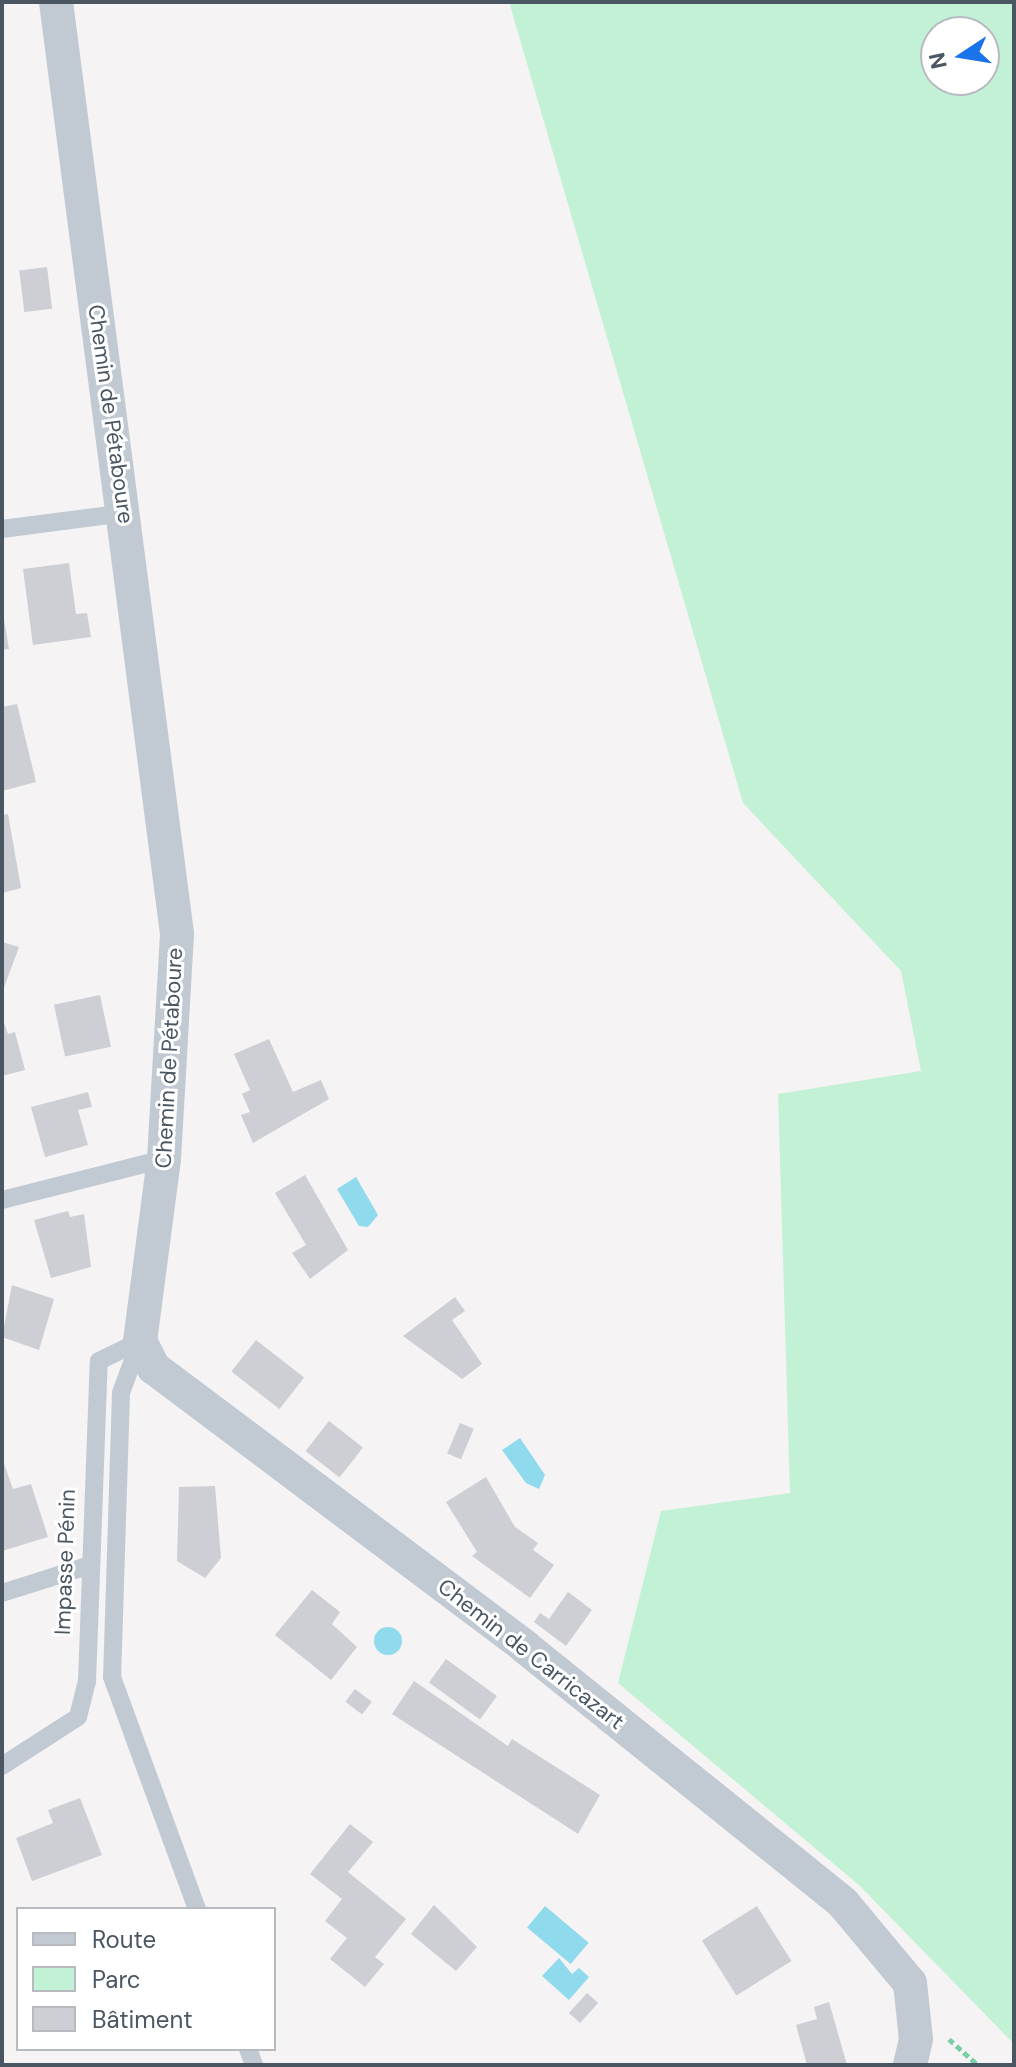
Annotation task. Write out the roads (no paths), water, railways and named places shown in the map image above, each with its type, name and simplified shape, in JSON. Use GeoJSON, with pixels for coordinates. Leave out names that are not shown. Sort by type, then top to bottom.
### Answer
{"type":"FeatureCollection","features":[{"type":"Feature","properties":{"kind":"street","name":"Chemin de Pétaboure"},"geometry":{"type":"LineString","coordinates":[[56,2],[126,513],[177,934],[164,1159],[140,1341]]}},
{"type":"Feature","properties":{"kind":"street","name":"Chemin de Carricazart"},"geometry":{"type":"LineString","coordinates":[[140,1341],[154,1368],[525,1647],[843,1903],[910,1983],[916,2039],[910,2065]]}},
{"type":"Feature","properties":{"kind":"lane"},"geometry":{"type":"LineString","coordinates":[[2,529],[126,513]]}},
{"type":"Feature","properties":{"kind":"lane"},"geometry":{"type":"LineString","coordinates":[[2,1200],[164,1159]]}},
{"type":"Feature","properties":{"kind":"lane","name":"Impasse Pénin"},"geometry":{"type":"LineString","coordinates":[[2,1766],[78,1717],[87,1682],[87,1566],[99,1361],[140,1341]]}},
{"type":"Feature","properties":{"kind":"lane","name":"Chemin de Pétaboure"},"geometry":{"type":"LineString","coordinates":[[140,1341],[121,1393],[112,1677],[196,1907]]}},
{"type":"Feature","properties":{"kind":"lane"},"geometry":{"type":"LineString","coordinates":[[2,1593],[87,1566]]}},
{"type":"Feature","properties":{"kind":"water"},"geometry":{"type":"Polygon","coordinates":[[[356,1177],[378,1215],[368,1227],[359,1226],[337,1189],[356,1177]]]}},
{"type":"Feature","properties":{"kind":"water"},"geometry":{"type":"Polygon","coordinates":[[[520,1438],[545,1475],[539,1489],[526,1483],[502,1450],[520,1438]]]}},
{"type":"Feature","properties":{"kind":"water"},"geometry":{"type":"Polygon","coordinates":[[[388,1627],[398,1631],[402,1641],[398,1651],[388,1655],[378,1651],[374,1641],[378,1631],[388,1627]]]}},
{"type":"Feature","properties":{"kind":"water"},"geometry":{"type":"Polygon","coordinates":[[[545,1906],[589,1943],[571,1964],[527,1927],[545,1906]]]}},
{"type":"Feature","properties":{"kind":"water"},"geometry":{"type":"Polygon","coordinates":[[[559,1958],[572,1974],[579,1968],[589,1977],[569,2000],[542,1976],[559,1958]]]}}]}
